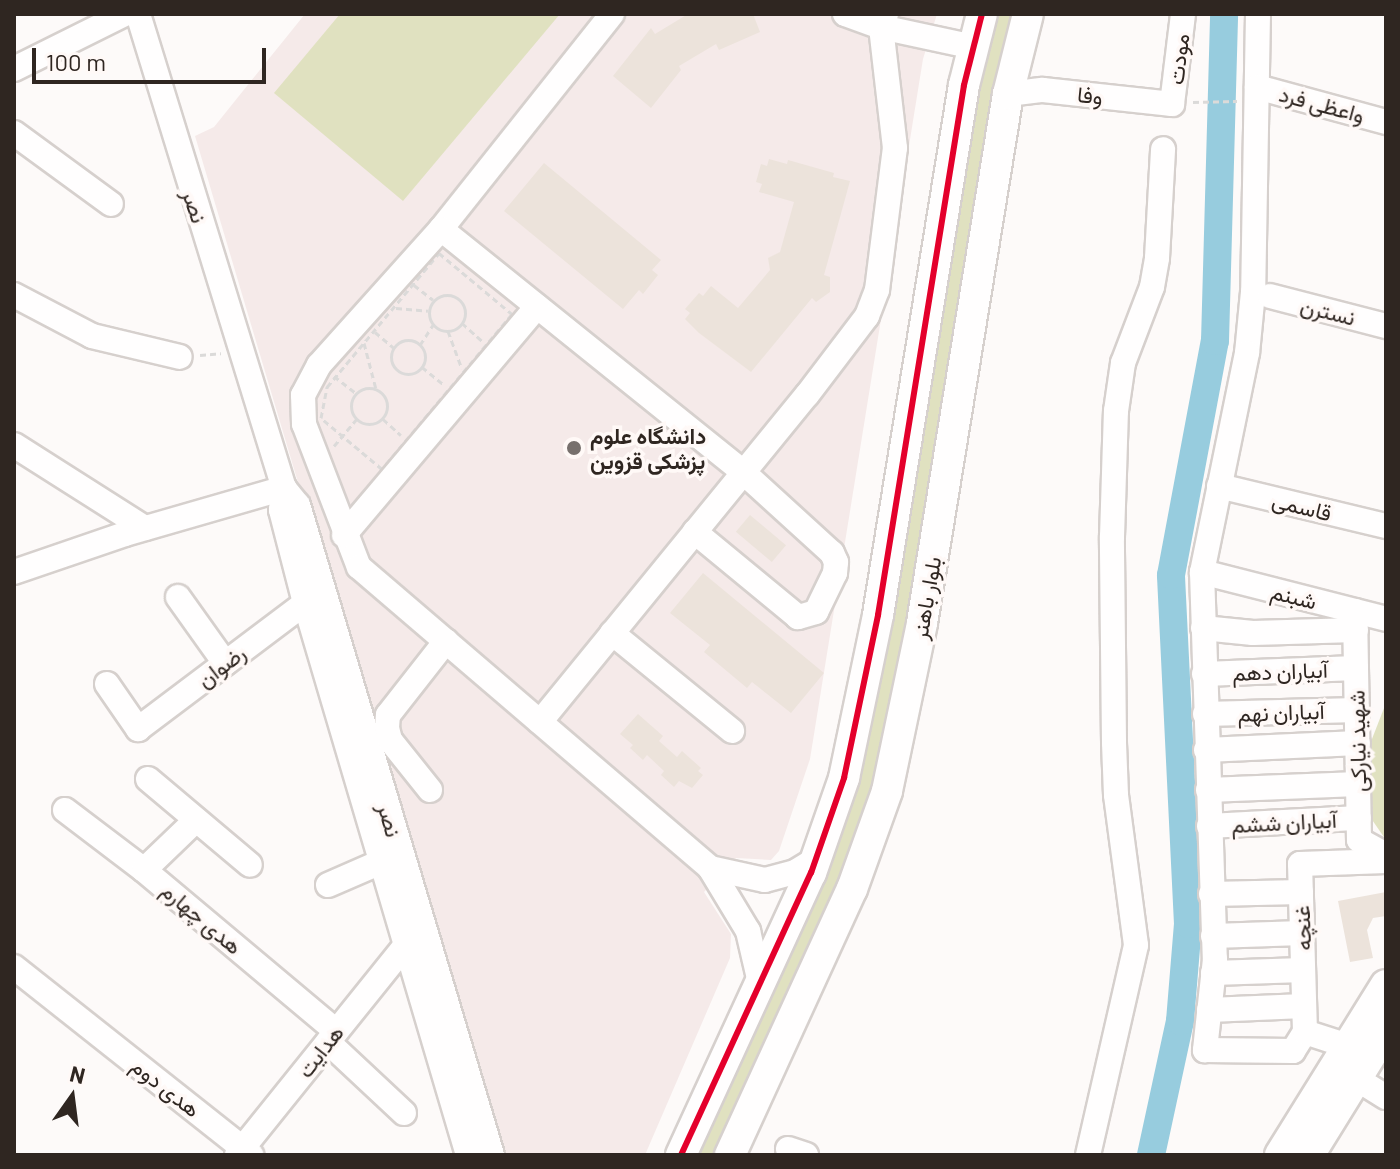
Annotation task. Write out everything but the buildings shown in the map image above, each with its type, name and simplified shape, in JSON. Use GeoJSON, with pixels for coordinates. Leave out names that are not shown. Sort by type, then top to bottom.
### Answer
{"type":"FeatureCollection","features":[{"type":"Feature","properties":{"kind":"main road","name":"بلوار باهنر"},"geometry":{"type":"LineString","coordinates":[[681,1155],[761,987],[815,860],[844,778],[863,698],[973,51],[982,14]]}},
{"type":"Feature","properties":{"kind":"main road"},"geometry":{"type":"LineString","coordinates":[[973,51],[990,14]]}},
{"type":"Feature","properties":{"kind":"main road"},"geometry":{"type":"LineString","coordinates":[[1015,64],[1019,14]]}},
{"type":"Feature","properties":{"kind":"main road","name":"بلوار باهنر"},"geometry":{"type":"LineString","coordinates":[[730,1155],[852,889],[887,791],[922,623],[1008,94],[1028,14]]}},
{"type":"Feature","properties":{"kind":"main road"},"geometry":{"type":"LineString","coordinates":[[1280,1155],[1386,985]]}},
{"type":"Feature","properties":{"kind":"main road"},"geometry":{"type":"LineString","coordinates":[[1309,1155],[1386,1031]]}},
{"type":"Feature","properties":{"kind":"street"},"geometry":{"type":"LineString","coordinates":[[14,69],[125,14]]}},
{"type":"Feature","properties":{"kind":"street","name":"نصر"},"geometry":{"type":"LineString","coordinates":[[138,14],[186,179],[244,351],[284,488],[298,505],[492,1155]]}},
{"type":"Feature","properties":{"kind":"street"},"geometry":{"type":"LineString","coordinates":[[612,14],[441,229],[365,331],[303,395],[304,424],[344,535],[359,567],[710,868],[748,931],[761,987]]}},
{"type":"Feature","properties":{"kind":"street"},"geometry":{"type":"LineString","coordinates":[[845,14],[884,20],[973,51]]}},
{"type":"Feature","properties":{"kind":"street","name":"مودت"},"geometry":{"type":"LineString","coordinates":[[1183,14],[1184,103]]}},
{"type":"Feature","properties":{"kind":"street"},"geometry":{"type":"LineString","coordinates":[[1258,14],[1249,94],[1253,292],[1247,353],[1202,572],[1213,936],[1213,973],[1205,1050],[1293,1051],[1305,1032],[1348,1046]]}},
{"type":"Feature","properties":{"kind":"street"},"geometry":{"type":"LineString","coordinates":[[540,722],[867,316],[877,290],[895,148],[884,20]]}},
{"type":"Feature","properties":{"kind":"street","name":"وفا"},"geometry":{"type":"LineString","coordinates":[[1008,94],[1043,90],[1184,103]]}},
{"type":"Feature","properties":{"kind":"street","name":"واعظی فرد"},"geometry":{"type":"LineString","coordinates":[[1249,94],[1386,122]]}},
{"type":"Feature","properties":{"kind":"street"},"geometry":{"type":"LineString","coordinates":[[14,133],[111,204]]}},
{"type":"Feature","properties":{"kind":"street"},"geometry":{"type":"LineString","coordinates":[[1088,1155],[1136,945],[1116,795],[1112,537],[1116,411],[1123,363],[1152,287],[1157,258],[1163,149]]}},
{"type":"Feature","properties":{"kind":"street"},"geometry":{"type":"LineString","coordinates":[[441,229],[743,472],[832,553],[836,562],[835,573],[816,612],[806,617],[790,612],[695,532]]}},
{"type":"Feature","properties":{"kind":"street"},"geometry":{"type":"LineString","coordinates":[[14,295],[92,336],[180,357]]}},
{"type":"Feature","properties":{"kind":"street","name":"نسترن"},"geometry":{"type":"LineString","coordinates":[[1270,296],[1386,326]]}},
{"type":"Feature","properties":{"kind":"street"},"geometry":{"type":"LineString","coordinates":[[344,535],[412,444],[537,307]]}},
{"type":"Feature","properties":{"kind":"street"},"geometry":{"type":"LineString","coordinates":[[14,445],[145,528]]}},
{"type":"Feature","properties":{"kind":"street","name":"قاسمی"},"geometry":{"type":"LineString","coordinates":[[1219,486],[1386,526]]}},
{"type":"Feature","properties":{"kind":"street"},"geometry":{"type":"LineString","coordinates":[[14,572],[145,528],[284,488]]}},
{"type":"Feature","properties":{"kind":"street","name":"نصر"},"geometry":{"type":"LineString","coordinates":[[284,488],[281,510],[305,603],[404,947],[468,1155]]}},
{"type":"Feature","properties":{"kind":"street","name":"شبنم"},"geometry":{"type":"LineString","coordinates":[[1202,572],[1355,620],[1386,619]]}},
{"type":"Feature","properties":{"kind":"street"},"geometry":{"type":"LineString","coordinates":[[178,597],[225,663]]}},
{"type":"Feature","properties":{"kind":"street","name":"رضوان"},"geometry":{"type":"LineString","coordinates":[[107,684],[138,729],[305,603]]}},
{"type":"Feature","properties":{"kind":"street"},"geometry":{"type":"LineString","coordinates":[[1203,628],[1253,633],[1355,620]]}},
{"type":"Feature","properties":{"kind":"street","name":"شهید نیارکی"},"geometry":{"type":"LineString","coordinates":[[1355,620],[1359,840],[1386,855]]}},
{"type":"Feature","properties":{"kind":"street"},"geometry":{"type":"LineString","coordinates":[[612,633],[732,731]]}},
{"type":"Feature","properties":{"kind":"street"},"geometry":{"type":"LineString","coordinates":[[430,790],[390,740],[388,715],[446,641]]}},
{"type":"Feature","properties":{"kind":"street","name":"آبیاران دهم"},"geometry":{"type":"LineString","coordinates":[[1204,674],[1356,668]]}},
{"type":"Feature","properties":{"kind":"street","name":"آبیاران نهم"},"geometry":{"type":"LineString","coordinates":[[1205,714],[1357,710]]}},
{"type":"Feature","properties":{"kind":"street"},"geometry":{"type":"LineString","coordinates":[[1206,750],[1358,743]]}},
{"type":"Feature","properties":{"kind":"street"},"geometry":{"type":"LineString","coordinates":[[148,779],[250,865]]}},
{"type":"Feature","properties":{"kind":"street"},"geometry":{"type":"LineString","coordinates":[[1208,790],[1358,784]]}},
{"type":"Feature","properties":{"kind":"street","name":"هدی چهارم"},"geometry":{"type":"LineString","coordinates":[[65,810],[144,870],[332,1036],[404,1113]]}},
{"type":"Feature","properties":{"kind":"street","name":"آبیاران ششم"},"geometry":{"type":"LineString","coordinates":[[1209,826],[1359,818]]}},
{"type":"Feature","properties":{"kind":"street"},"geometry":{"type":"LineString","coordinates":[[144,870],[196,820]]}},
{"type":"Feature","properties":{"kind":"street"},"geometry":{"type":"LineString","coordinates":[[710,868],[765,880],[795,872],[815,860]]}},
{"type":"Feature","properties":{"kind":"street","name":"غنچه"},"geometry":{"type":"LineString","coordinates":[[1305,1032],[1300,864],[1386,861]]}},
{"type":"Feature","properties":{"kind":"street"},"geometry":{"type":"LineString","coordinates":[[328,885],[381,862]]}},
{"type":"Feature","properties":{"kind":"street"},"geometry":{"type":"LineString","coordinates":[[1211,894],[1301,892]]}},
{"type":"Feature","properties":{"kind":"street"},"geometry":{"type":"LineString","coordinates":[[1213,936],[1302,933]]}},
{"type":"Feature","properties":{"kind":"street","name":"هدایت"},"geometry":{"type":"LineString","coordinates":[[244,1152],[404,947]]}},
{"type":"Feature","properties":{"kind":"street","name":"هدی دوم"},"geometry":{"type":"LineString","coordinates":[[14,967],[244,1152]]}},
{"type":"Feature","properties":{"kind":"street"},"geometry":{"type":"LineString","coordinates":[[1213,973],[1303,970]]}},
{"type":"Feature","properties":{"kind":"street"},"geometry":{"type":"LineString","coordinates":[[1209,1010],[1304,1006]]}},
{"type":"Feature","properties":{"kind":"street"},"geometry":{"type":"LineString","coordinates":[[1357,1079],[1386,1097]]}},
{"type":"Feature","properties":{"kind":"path"},"geometry":{"type":"LineString","coordinates":[[1184,103],[1249,94]]}},
{"type":"Feature","properties":{"kind":"path"},"geometry":{"type":"LineString","coordinates":[[439,253],[512,314],[449,389],[412,444],[382,469],[321,418],[327,371],[365,331],[394,307],[439,253]]}},
{"type":"Feature","properties":{"kind":"path"},"geometry":{"type":"LineString","coordinates":[[428,311],[438,297],[455,297],[464,305],[462,323]]}},
{"type":"Feature","properties":{"kind":"path"},"geometry":{"type":"LineString","coordinates":[[394,307],[428,311]]}},
{"type":"Feature","properties":{"kind":"path"},"geometry":{"type":"LineString","coordinates":[[428,311],[433,325],[448,331],[463,373]]}},
{"type":"Feature","properties":{"kind":"path"},"geometry":{"type":"LineString","coordinates":[[462,323],[486,345]]}},
{"type":"Feature","properties":{"kind":"path"},"geometry":{"type":"LineString","coordinates":[[448,331],[462,323]]}},
{"type":"Feature","properties":{"kind":"path"},"geometry":{"type":"LineString","coordinates":[[420,346],[433,325]]}},
{"type":"Feature","properties":{"kind":"path"},"geometry":{"type":"LineString","coordinates":[[365,331],[394,348]]}},
{"type":"Feature","properties":{"kind":"path"},"geometry":{"type":"LineString","coordinates":[[365,331],[376,389],[388,402],[383,419]]}},
{"type":"Feature","properties":{"kind":"path"},"geometry":{"type":"LineString","coordinates":[[404,341],[420,346],[425,356],[422,367],[410,374],[397,370],[391,357],[394,348],[404,341]]}},
{"type":"Feature","properties":{"kind":"path"},"geometry":{"type":"LineString","coordinates":[[180,357],[244,351]]}},
{"type":"Feature","properties":{"kind":"path"},"geometry":{"type":"LineString","coordinates":[[422,367],[449,389]]}},
{"type":"Feature","properties":{"kind":"path"},"geometry":{"type":"LineString","coordinates":[[327,371],[356,393]]}},
{"type":"Feature","properties":{"kind":"path"},"geometry":{"type":"LineString","coordinates":[[376,389],[365,388],[356,393],[351,409],[357,419],[367,424],[383,419]]}},
{"type":"Feature","properties":{"kind":"path"},"geometry":{"type":"LineString","coordinates":[[319,464],[357,419]]}},
{"type":"Feature","properties":{"kind":"path"},"geometry":{"type":"LineString","coordinates":[[383,419],[412,444]]}},
{"type":"Feature","properties":{"kind":"shaded area","name":"دانشگاه علوم پزشکی قزوین"},"geometry":{"type":"Polygon","coordinates":[[[305,14],[937,14],[923,59],[810,759],[779,851],[771,860],[736,858],[704,892],[731,934],[730,958],[645,1155],[498,1155],[195,136],[214,127],[305,14]]]}},
{"type":"Feature","properties":{"kind":"green space"},"geometry":{"type":"Polygon","coordinates":[[[340,14],[560,14],[403,201],[274,93],[340,14]]]}},
{"type":"Feature","properties":{"kind":"green space"},"geometry":{"type":"Polygon","coordinates":[[[990,14],[1019,14],[887,791],[730,1155],[681,1155],[811,873],[990,14]]]}},
{"type":"Feature","properties":{"kind":"green space"},"geometry":{"type":"Polygon","coordinates":[[[1386,703],[1386,840],[1368,814],[1363,762],[1386,703]]]}},
{"type":"Feature","properties":{"kind":"waterway"},"geometry":{"type":"LineString","coordinates":[[1151,1155],[1180,1021],[1188,924],[1171,575],[1215,341],[1224,14]]}},
{"type":"Feature","properties":{"kind":"transit line"},"geometry":{"type":"LineString","coordinates":[[681,1155],[811,873],[844,778],[878,615],[964,85],[982,14]]}},
{"type":"Feature","properties":{"kind":"place","name":"دانشگاه علوم پزشکی قزوین"},"geometry":{"type":"Point","coordinates":[574,448]}}]}
